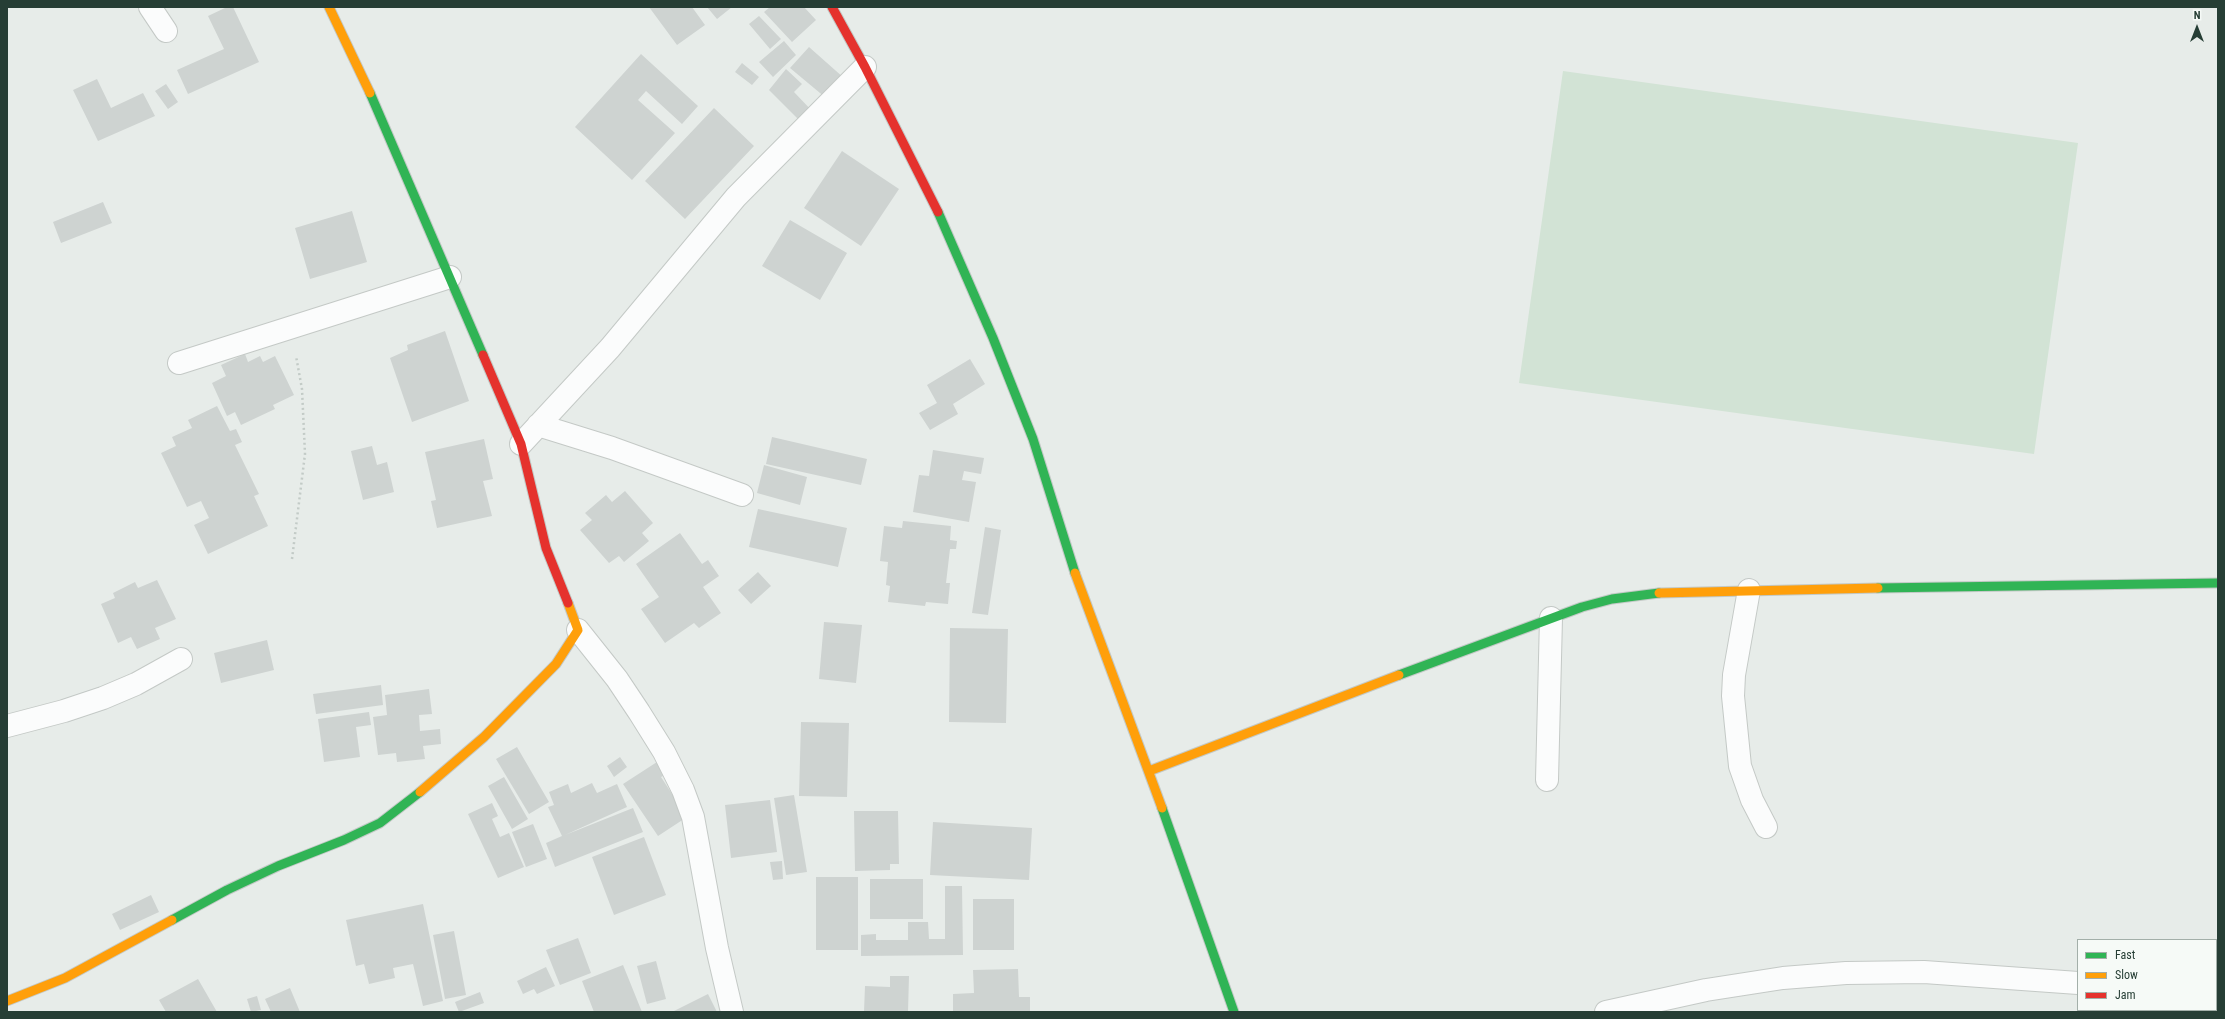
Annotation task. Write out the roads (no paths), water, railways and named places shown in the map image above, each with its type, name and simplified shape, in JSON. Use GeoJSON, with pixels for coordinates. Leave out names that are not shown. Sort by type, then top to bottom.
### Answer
{"type":"FeatureCollection","features":[{"type":"Feature","properties":{"kind":"street"},"geometry":{"type":"LineString","coordinates":[[150,7],[166,30]]}},
{"type":"Feature","properties":{"kind":"street"},"geometry":{"type":"LineString","coordinates":[[329,7],[381,117],[521,444],[546,548],[578,630],[617,679],[639,712],[664,752],[683,790],[693,817],[717,948],[732,1012]]}},
{"type":"Feature","properties":{"kind":"street"},"geometry":{"type":"LineString","coordinates":[[832,7],[865,66],[927,187],[993,338],[1033,439],[1082,598],[1149,771],[1234,1012]]}},
{"type":"Feature","properties":{"kind":"street"},"geometry":{"type":"LineString","coordinates":[[521,444],[610,348],[736,197],[865,66]]}},
{"type":"Feature","properties":{"kind":"street"},"geometry":{"type":"LineString","coordinates":[[179,363],[290,326],[450,277]]}},
{"type":"Feature","properties":{"kind":"street"},"geometry":{"type":"LineString","coordinates":[[538,425],[612,448],[742,495]]}},
{"type":"Feature","properties":{"kind":"street"},"geometry":{"type":"LineString","coordinates":[[1149,771],[1351,692],[1551,618],[1582,607],[1648,593],[1749,590],[2218,584]]}},
{"type":"Feature","properties":{"kind":"street"},"geometry":{"type":"LineString","coordinates":[[1749,590],[1734,675],[1733,696],[1740,766],[1752,800],[1766,827]]}},
{"type":"Feature","properties":{"kind":"street"},"geometry":{"type":"LineString","coordinates":[[1547,780],[1551,618]]}},
{"type":"Feature","properties":{"kind":"street"},"geometry":{"type":"LineString","coordinates":[[7,1001],[65,978],[227,890],[278,866],[344,840],[380,823],[408,803],[490,732],[556,664],[578,630]]}},
{"type":"Feature","properties":{"kind":"street"},"geometry":{"type":"LineString","coordinates":[[7,726],[64,711],[103,698],[136,684],[181,659]]}},
{"type":"Feature","properties":{"kind":"street"},"geometry":{"type":"LineString","coordinates":[[1606,1012],[1706,990],[1783,978],[1846,973],[1924,972],[2077,983]]}}]}
